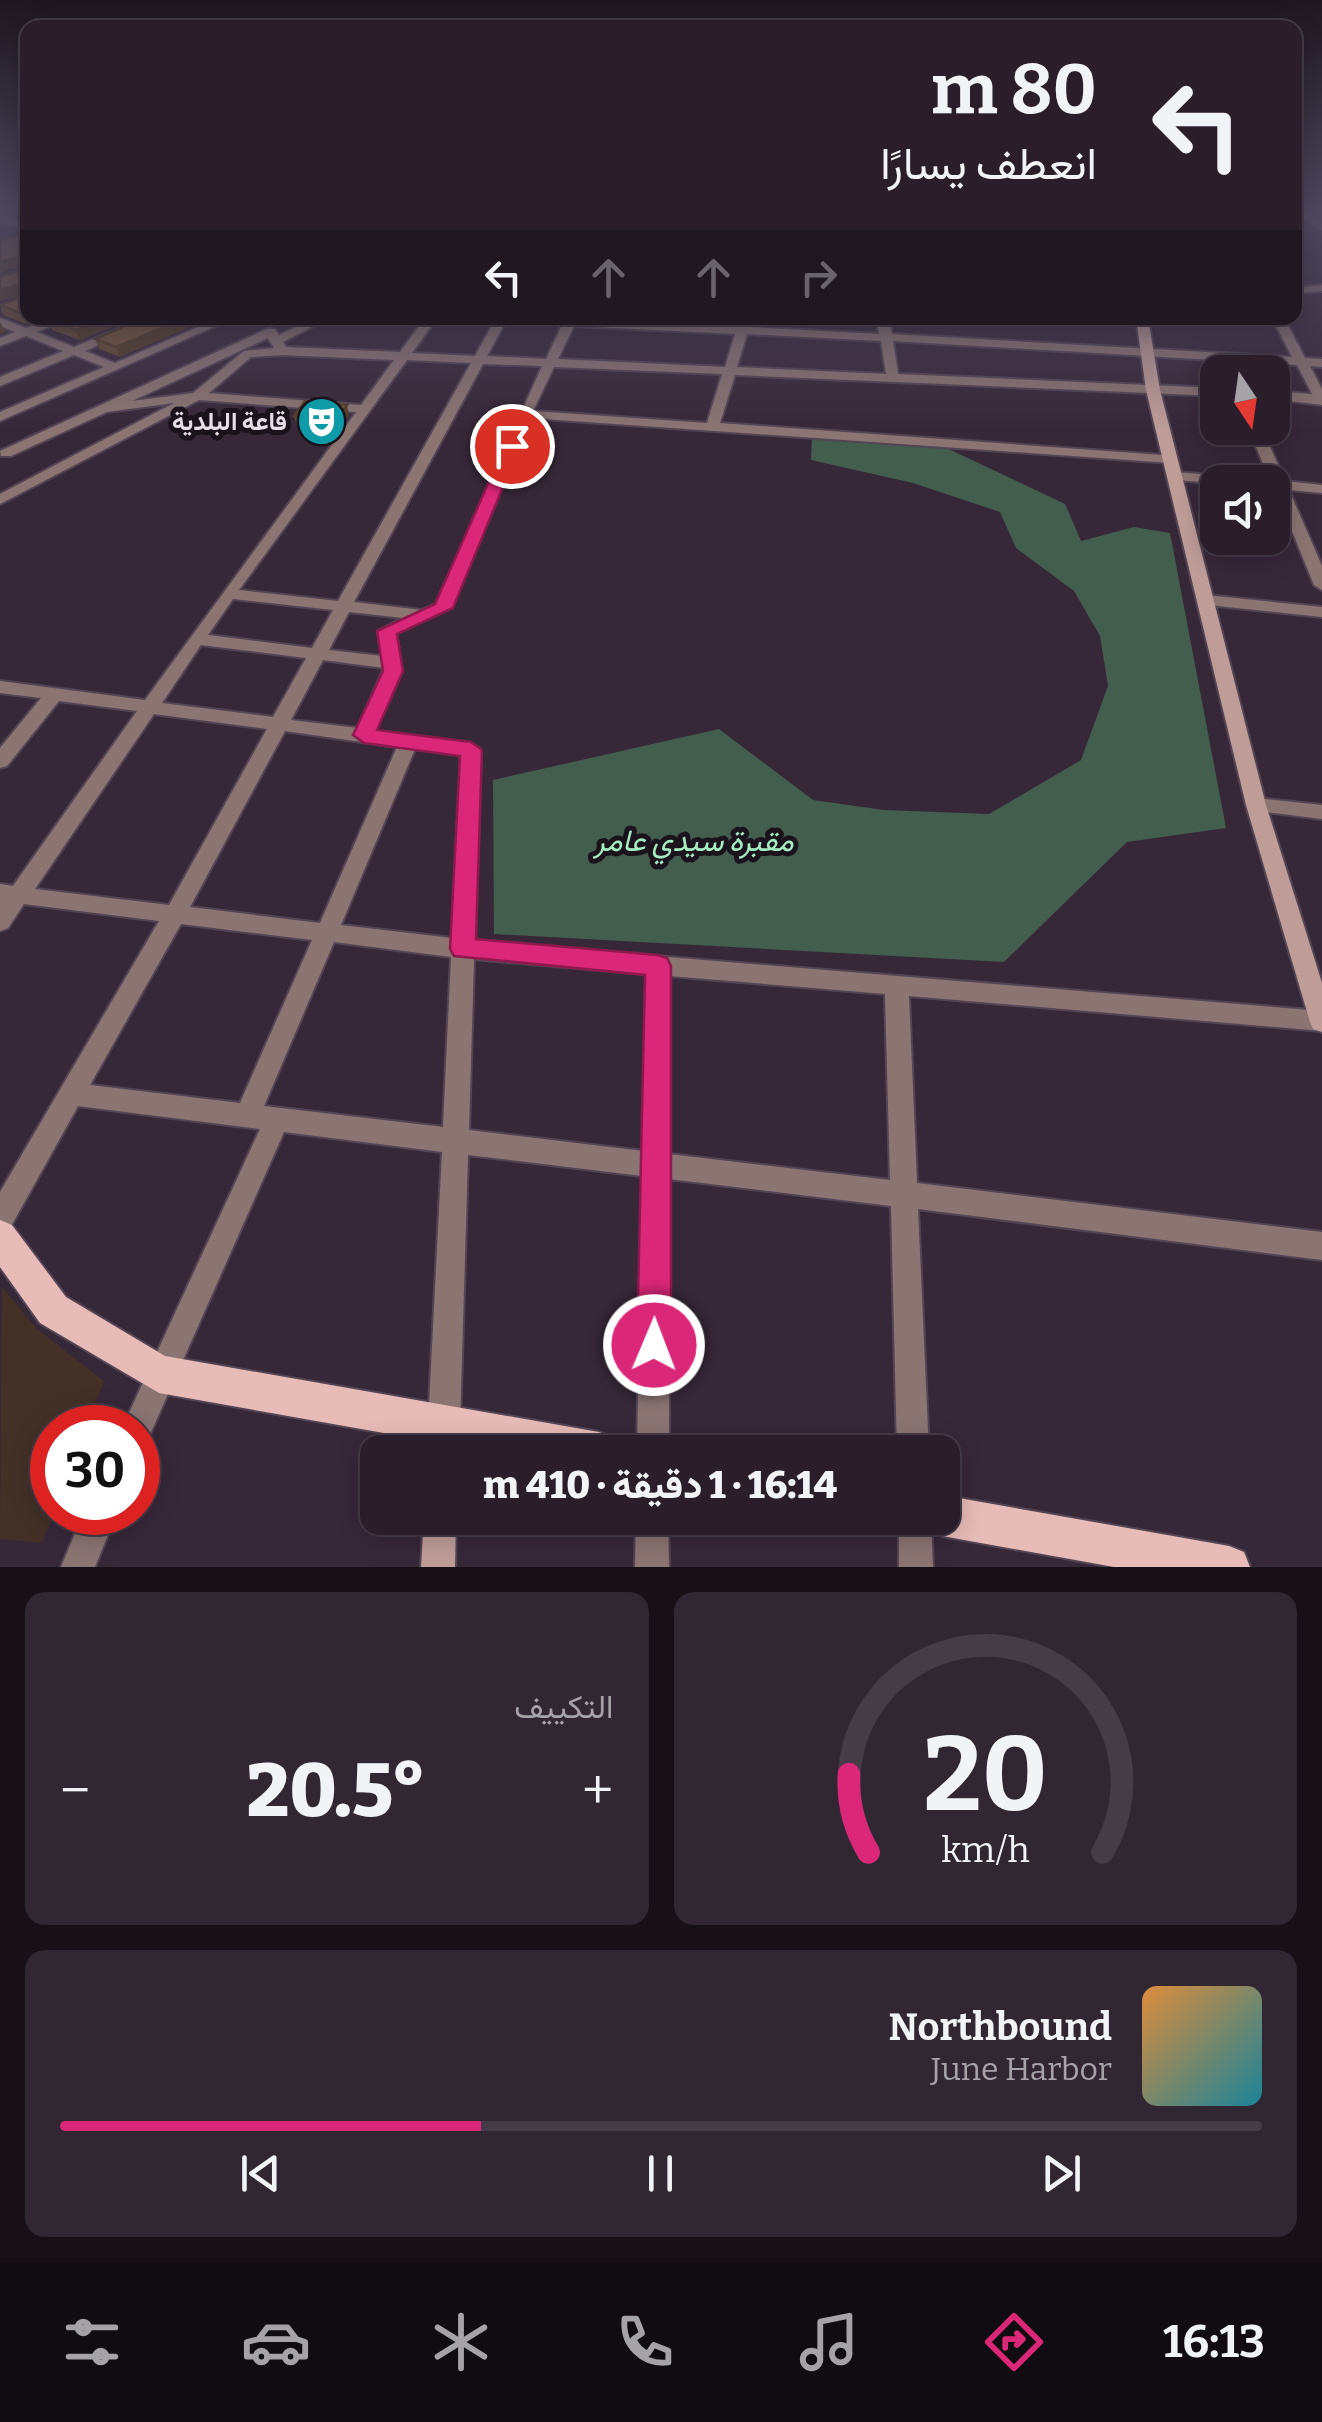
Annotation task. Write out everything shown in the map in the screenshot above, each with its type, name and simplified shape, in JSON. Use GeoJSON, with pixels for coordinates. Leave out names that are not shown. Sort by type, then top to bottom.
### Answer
{"type":"FeatureCollection","features":[{"type":"Feature","properties":{"kind":"main road"},"geometry":{"type":"LineString","coordinates":[[1143,325],[1153,390],[1256,805],[1322,1021]]}},
{"type":"Feature","properties":{"kind":"main road"},"geometry":{"type":"LineString","coordinates":[[0,1237],[53,1310],[159,1374],[430,1435]]}},
{"type":"Feature","properties":{"kind":"main road"},"geometry":{"type":"LineString","coordinates":[[960,1519],[1111,1556],[1229,1567]]}},
{"type":"Feature","properties":{"kind":"main road"},"geometry":{"type":"LineString","coordinates":[[438,1567],[439,1535]]}},
{"type":"Feature","properties":{"kind":"street"},"geometry":{"type":"LineString","coordinates":[[0,322],[115,367]]}},
{"type":"Feature","properties":{"kind":"street"},"geometry":{"type":"LineString","coordinates":[[0,342],[46,325]]}},
{"type":"Feature","properties":{"kind":"street"},"geometry":{"type":"LineString","coordinates":[[0,382],[136,325]]}},
{"type":"Feature","properties":{"kind":"street"},"geometry":{"type":"LineString","coordinates":[[0,418],[212,325]]}},
{"type":"Feature","properties":{"kind":"street"},"geometry":{"type":"LineString","coordinates":[[272,325],[276,341]]}},
{"type":"Feature","properties":{"kind":"street"},"geometry":{"type":"LineString","coordinates":[[0,500],[197,396],[248,354],[309,325]]}},
{"type":"Feature","properties":{"kind":"street"},"geometry":{"type":"LineString","coordinates":[[0,922],[10,894],[427,325]]}},
{"type":"Feature","properties":{"kind":"street"},"geometry":{"type":"LineString","coordinates":[[0,1218],[175,914],[498,325]]}},
{"type":"Feature","properties":{"kind":"street"},"geometry":{"type":"LineString","coordinates":[[364,735],[393,671],[387,631],[443,608],[568,325]]}},
{"type":"Feature","properties":{"kind":"street"},"geometry":{"type":"LineString","coordinates":[[713,425],[744,325]]}},
{"type":"Feature","properties":{"kind":"street"},"geometry":{"type":"LineString","coordinates":[[754,325],[886,338],[1211,355]]}},
{"type":"Feature","properties":{"kind":"street"},"geometry":{"type":"LineString","coordinates":[[884,325],[893,380]]}},
{"type":"Feature","properties":{"kind":"street"},"geometry":{"type":"LineString","coordinates":[[1282,325],[1322,399]]}},
{"type":"Feature","properties":{"kind":"street"},"geometry":{"type":"LineString","coordinates":[[2,453],[276,341],[404,357],[477,361],[1200,391]]}},
{"type":"Feature","properties":{"kind":"street"},"geometry":{"type":"LineString","coordinates":[[1290,361],[1322,364]]}},
{"type":"Feature","properties":{"kind":"street"},"geometry":{"type":"LineString","coordinates":[[105,408],[197,396],[365,408]]}},
{"type":"Feature","properties":{"kind":"street"},"geometry":{"type":"LineString","coordinates":[[1290,396],[1322,399]]}},
{"type":"Feature","properties":{"kind":"street"},"geometry":{"type":"LineString","coordinates":[[526,414],[713,425],[1200,473]]}},
{"type":"Feature","properties":{"kind":"street"},"geometry":{"type":"LineString","coordinates":[[1290,485],[1322,488]]}},
{"type":"Feature","properties":{"kind":"street"},"geometry":{"type":"LineString","coordinates":[[1290,515],[1322,585]]}},
{"type":"Feature","properties":{"kind":"street"},"geometry":{"type":"LineString","coordinates":[[228,594],[426,615]]}},
{"type":"Feature","properties":{"kind":"street"},"geometry":{"type":"LineString","coordinates":[[1205,600],[1322,612]]}},
{"type":"Feature","properties":{"kind":"street"},"geometry":{"type":"LineString","coordinates":[[196,639],[392,663]]}},
{"type":"Feature","properties":{"kind":"street"},"geometry":{"type":"LineString","coordinates":[[0,687],[471,750],[443,1435]]}},
{"type":"Feature","properties":{"kind":"street"},"geometry":{"type":"LineString","coordinates":[[0,761],[55,694]]}},
{"type":"Feature","properties":{"kind":"street"},"geometry":{"type":"LineString","coordinates":[[247,1117],[408,741]]}},
{"type":"Feature","properties":{"kind":"street"},"geometry":{"type":"LineString","coordinates":[[1256,805],[1322,812]]}},
{"type":"Feature","properties":{"kind":"street"},"geometry":{"type":"LineString","coordinates":[[10,894],[463,949],[1322,1021]]}},
{"type":"Feature","properties":{"kind":"street"},"geometry":{"type":"LineString","coordinates":[[653,1435],[658,966]]}},
{"type":"Feature","properties":{"kind":"street"},"geometry":{"type":"LineString","coordinates":[[897,986],[912,1435]]}},
{"type":"Feature","properties":{"kind":"street"},"geometry":{"type":"LineString","coordinates":[[70,1094],[455,1143],[904,1192],[1322,1246]]}},
{"type":"Feature","properties":{"kind":"street"},"geometry":{"type":"LineString","coordinates":[[146,1405],[277,1120]]}},
{"type":"Feature","properties":{"kind":"street"},"geometry":{"type":"LineString","coordinates":[[78,1567],[91,1535]]}},
{"type":"Feature","properties":{"kind":"street"},"geometry":{"type":"LineString","coordinates":[[652,1535],[652,1567]]}},
{"type":"Feature","properties":{"kind":"street"},"geometry":{"type":"LineString","coordinates":[[915,1535],[916,1567]]}},
{"type":"Feature","properties":{"kind":"shaded area"},"geometry":{"type":"Polygon","coordinates":[[[2,1287],[37,1329],[104,1381],[95,1405],[30,1405],[30,1535],[45,1535],[42,1543],[0,1539],[2,1287]]]}},
{"type":"Feature","properties":{"kind":"green space","name":"مقبرة سيدي عامر"},"geometry":{"type":"Polygon","coordinates":[[[812,434],[934,442],[1065,504],[1081,541],[1134,527],[1170,533],[1226,828],[1127,842],[1004,962],[494,934],[493,780],[719,729],[813,800],[884,810],[989,814],[1081,760],[1108,686],[1100,636],[1074,591],[1016,548],[1000,512],[913,483],[811,460],[812,434]]]}},
{"type":"Feature","properties":{"kind":"building"},"geometry":{"type":"Polygon","coordinates":[[[20,298],[20,313],[0,305],[20,298]]]}},
{"type":"Feature","properties":{"kind":"building"},"geometry":{"type":"Polygon","coordinates":[[[62,325],[89,325],[76,330],[62,325]]]}},
{"type":"Feature","properties":{"kind":"building"},"geometry":{"type":"Polygon","coordinates":[[[128,325],[169,325],[116,347],[95,339],[128,325]]]}},
{"type":"Feature","properties":{"kind":"building"},"geometry":{"type":"Polygon","coordinates":[[[305,401],[347,405],[339,416],[294,416],[305,401]]]}},
{"type":"Feature","properties":{"kind":"place","name":"قاعة البلدية"},"geometry":{"type":"Point","coordinates":[322,421]}},
{"type":"Feature","properties":{"kind":"route"},"geometry":{"type":"LineString","coordinates":[[512,446],[443,608],[387,631],[393,671],[364,735],[471,750],[463,949],[658,966],[654,1345]]}}]}
